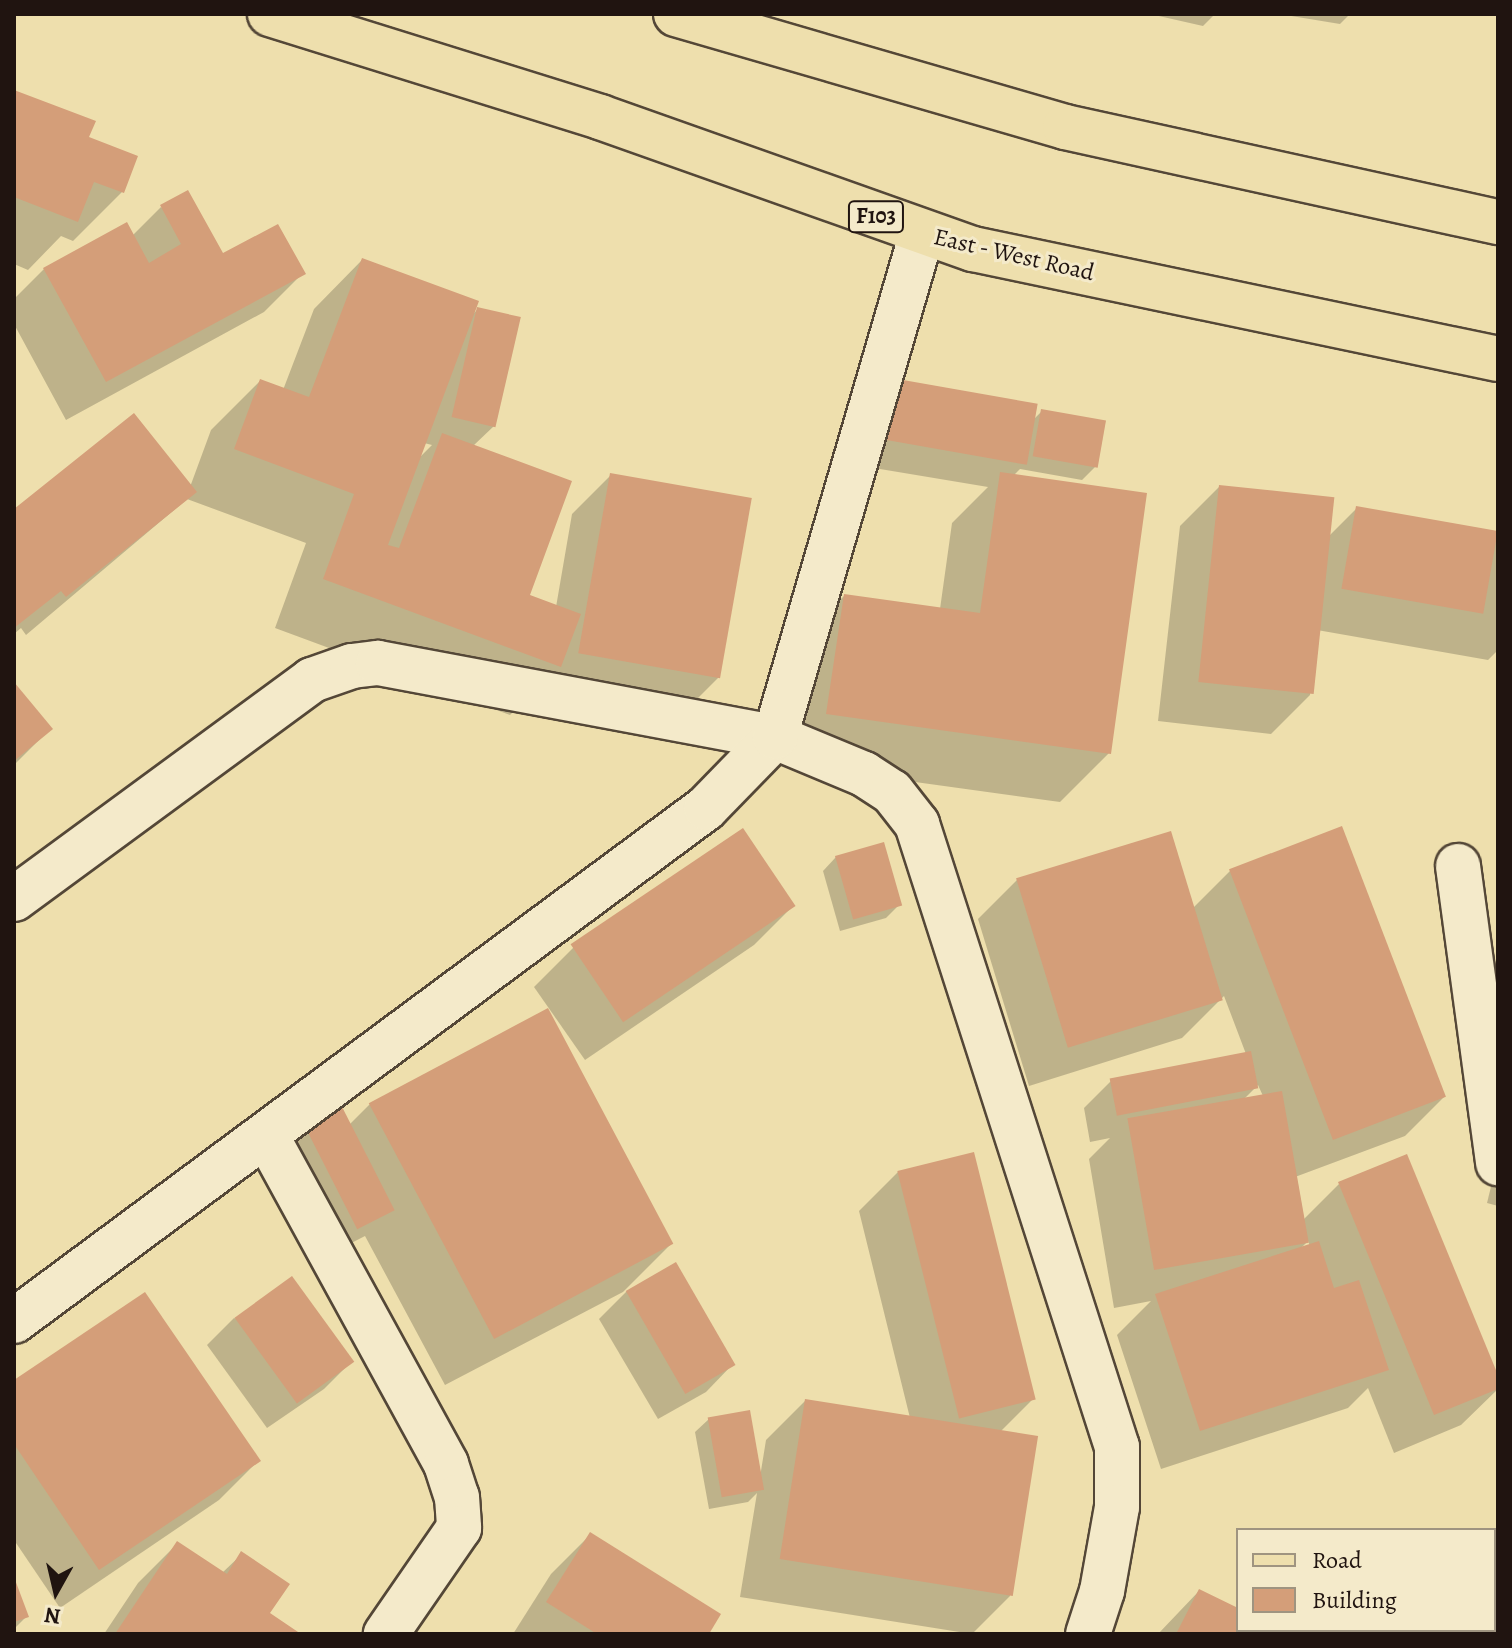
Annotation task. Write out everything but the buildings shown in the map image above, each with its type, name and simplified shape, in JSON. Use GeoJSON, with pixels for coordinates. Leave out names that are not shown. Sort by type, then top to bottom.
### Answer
{"type":"FeatureCollection","features":[{"type":"Feature","properties":{"kind":"main road","name":"East - West Road"},"geometry":{"type":"LineString","coordinates":[[270,14],[600,117],[922,233],[1498,359]]}},
{"type":"Feature","properties":{"kind":"main road"},"geometry":{"type":"LineString","coordinates":[[676,14],[1065,127],[1498,222]]}},
{"type":"Feature","properties":{"kind":"lane"},"geometry":{"type":"LineString","coordinates":[[14,1321],[706,808],[775,737],[922,233]]}},
{"type":"Feature","properties":{"kind":"lane"},"geometry":{"type":"LineString","coordinates":[[14,899],[312,680],[352,666],[378,663],[775,737],[864,774],[892,792],[917,824],[1117,1447],[1117,1507],[1102,1591],[1088,1634]]}},
{"type":"Feature","properties":{"kind":"lane"},"geometry":{"type":"LineString","coordinates":[[1458,866],[1498,1163]]}},
{"type":"Feature","properties":{"kind":"lane"},"geometry":{"type":"LineString","coordinates":[[266,1135],[446,1464],[457,1497],[459,1528],[386,1634]]}}]}
